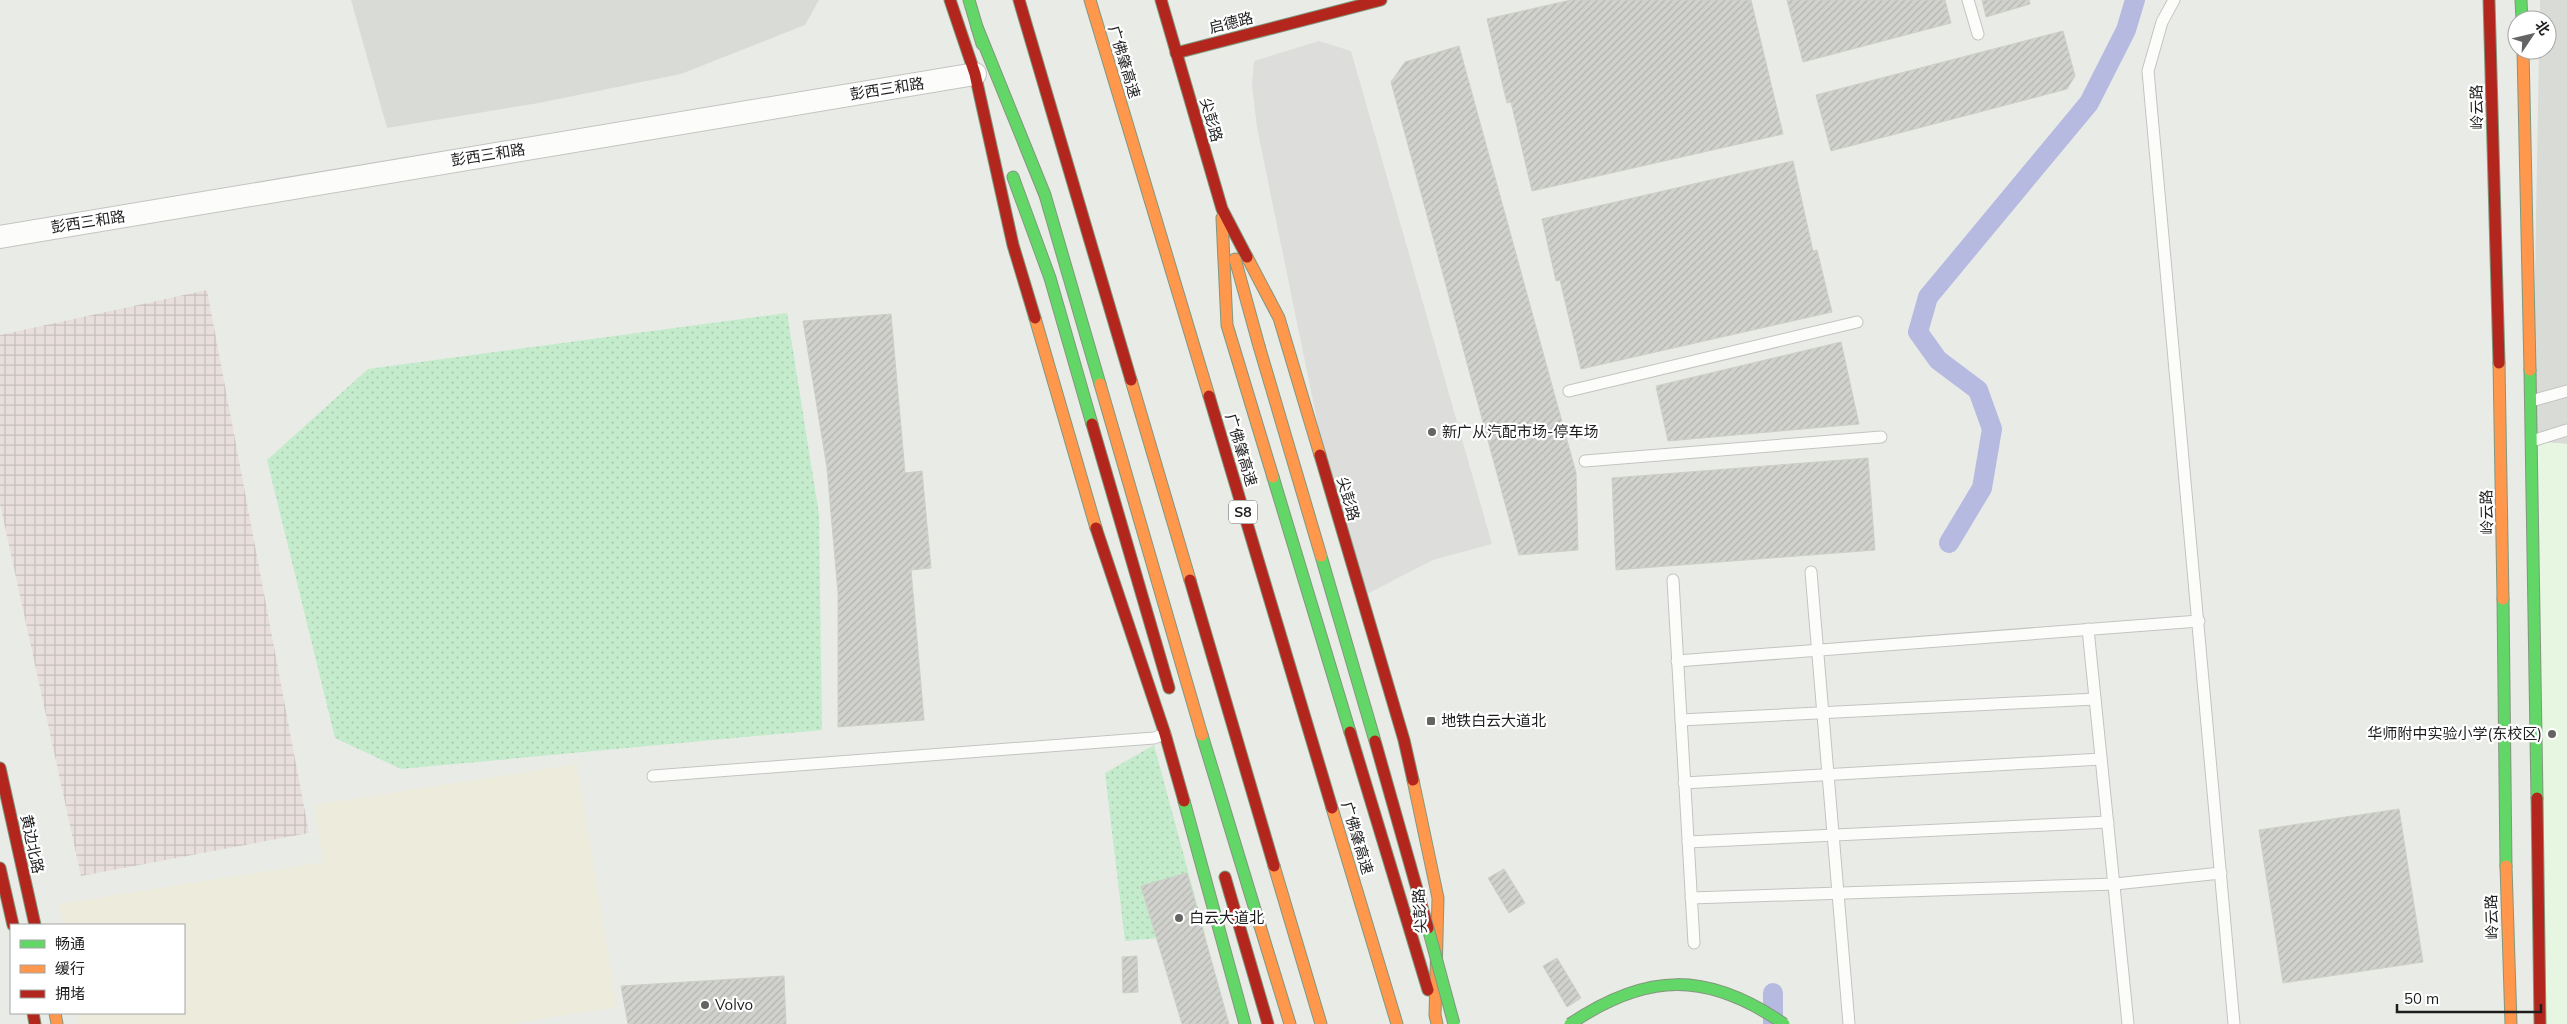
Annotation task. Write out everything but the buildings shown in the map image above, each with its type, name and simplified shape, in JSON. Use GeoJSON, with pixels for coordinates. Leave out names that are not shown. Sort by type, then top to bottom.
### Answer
{"type":"FeatureCollection","features":[{"type":"Feature","properties":{"kind":"main road"},"geometry":{"type":"LineString","coordinates":[[950,0],[975,74],[1011,164],[1050,278],[1171,695]]}},
{"type":"Feature","properties":{"kind":"main road"},"geometry":{"type":"LineString","coordinates":[[969,0],[1009,138]]}},
{"type":"Feature","properties":{"kind":"main road"},"geometry":{"type":"LineString","coordinates":[[1019,0],[1322,1024]]}},
{"type":"Feature","properties":{"kind":"main road","name":"广佛肇高速"},"geometry":{"type":"LineString","coordinates":[[1090,0],[1396,1024]]}},
{"type":"Feature","properties":{"kind":"main road","name":"尖彭路"},"geometry":{"type":"LineString","coordinates":[[1161,0],[1222,209],[1279,318],[1404,740],[1438,898],[1436,1021]]}},
{"type":"Feature","properties":{"kind":"main road","name":"启德路"},"geometry":{"type":"LineString","coordinates":[[1176,52],[1381,0]]}},
{"type":"Feature","properties":{"kind":"main road","name":"岭云路"},"geometry":{"type":"LineString","coordinates":[[2490,0],[2500,429],[2506,882],[2511,1024]]}},
{"type":"Feature","properties":{"kind":"main road"},"geometry":{"type":"LineString","coordinates":[[977,27],[1045,195],[1200,728],[1290,1022]]}},
{"type":"Feature","properties":{"kind":"main road"},"geometry":{"type":"LineString","coordinates":[[2523,60],[2532,402],[2540,1024]]}},
{"type":"Feature","properties":{"kind":"main road"},"geometry":{"type":"LineString","coordinates":[[975,74],[1013,245],[1097,530],[1165,734],[1245,1024]]}},
{"type":"Feature","properties":{"kind":"main road"},"geometry":{"type":"LineString","coordinates":[[1222,209],[1259,346],[1412,867],[1454,1024]]}},
{"type":"Feature","properties":{"kind":"main road"},"geometry":{"type":"LineString","coordinates":[[1222,209],[1227,325],[1436,1021]]}},
{"type":"Feature","properties":{"kind":"main road","name":"黄边北路"},"geometry":{"type":"LineString","coordinates":[[0,768],[34,924]]}},
{"type":"Feature","properties":{"kind":"main road"},"geometry":{"type":"LineString","coordinates":[[1221,865],[1268,1024]]}},
{"type":"Feature","properties":{"kind":"main road"},"geometry":{"type":"LineString","coordinates":[[0,868],[13,924]]}},
{"type":"Feature","properties":{"kind":"main road"},"geometry":{"type":"LineString","coordinates":[[1570,1024],[1596,1006],[1628,992],[1672,984],[1704,986],[1742,997],[1763,1008],[1784,1024]]}},
{"type":"Feature","properties":{"kind":"street","name":"彭西三和路"},"geometry":{"type":"LineString","coordinates":[[0,237],[975,74]]}},
{"type":"Feature","properties":{"kind":"lane"},"geometry":{"type":"LineString","coordinates":[[1968,0],[1978,34]]}},
{"type":"Feature","properties":{"kind":"lane"},"geometry":{"type":"LineString","coordinates":[[2174,0],[2162,22],[2148,71],[2234,1024]]}},
{"type":"Feature","properties":{"kind":"lane"},"geometry":{"type":"LineString","coordinates":[[1569,391],[1857,322]]}},
{"type":"Feature","properties":{"kind":"lane"},"geometry":{"type":"LineString","coordinates":[[2532,402],[2567,390]]}},
{"type":"Feature","properties":{"kind":"lane"},"geometry":{"type":"LineString","coordinates":[[2532,441],[2567,430]]}},
{"type":"Feature","properties":{"kind":"lane"},"geometry":{"type":"LineString","coordinates":[[1584,461],[1881,437]]}},
{"type":"Feature","properties":{"kind":"lane"},"geometry":{"type":"LineString","coordinates":[[1811,572],[1849,1024]]}},
{"type":"Feature","properties":{"kind":"lane"},"geometry":{"type":"LineString","coordinates":[[1673,580],[1694,943]]}},
{"type":"Feature","properties":{"kind":"lane"},"geometry":{"type":"LineString","coordinates":[[1678,661],[2199,621]]}},
{"type":"Feature","properties":{"kind":"lane"},"geometry":{"type":"LineString","coordinates":[[2088,629],[2128,1024]]}},
{"type":"Feature","properties":{"kind":"lane"},"geometry":{"type":"LineString","coordinates":[[1681,720],[2095,699]]}},
{"type":"Feature","properties":{"kind":"lane"},"geometry":{"type":"LineString","coordinates":[[653,776],[1154,738],[1165,734]]}},
{"type":"Feature","properties":{"kind":"lane"},"geometry":{"type":"LineString","coordinates":[[1684,783],[2101,759]]}},
{"type":"Feature","properties":{"kind":"lane"},"geometry":{"type":"LineString","coordinates":[[1688,842],[2108,822]]}},
{"type":"Feature","properties":{"kind":"lane"},"geometry":{"type":"LineString","coordinates":[[1691,898],[2115,884],[2221,873]]}},
{"type":"Feature","properties":{"kind":"shaded area"},"geometry":{"type":"Polygon","coordinates":[[[351,0],[819,0],[805,25],[681,74],[539,103],[387,128],[351,0]]]}},
{"type":"Feature","properties":{"kind":"shaded area"},"geometry":{"type":"Polygon","coordinates":[[[2540,0],[2567,0],[2567,444],[2532,441],[2539,60],[2557,60],[2557,10],[2540,10],[2540,0]]]}},
{"type":"Feature","properties":{"kind":"shaded area"},"geometry":{"type":"Polygon","coordinates":[[[1319,41],[1351,51],[1492,544],[1433,560],[1365,595],[1326,464],[1257,128],[1252,85],[1254,61],[1319,41]]]}},
{"type":"Feature","properties":{"kind":"shaded area"},"geometry":{"type":"Polygon","coordinates":[[[207,290],[309,833],[81,876],[0,504],[0,335],[207,290]]]}},
{"type":"Feature","properties":{"kind":"shaded area"},"geometry":{"type":"Polygon","coordinates":[[[787,313],[819,514],[822,730],[401,769],[335,738],[267,460],[368,369],[787,313]]]}},
{"type":"Feature","properties":{"kind":"shaded area","name":"华师附中实验小学(东校区)"},"geometry":{"type":"Polygon","coordinates":[[[2532,441],[2567,444],[2567,1024],[2540,1024],[2532,441]]]}},
{"type":"Feature","properties":{"kind":"shaded area"},"geometry":{"type":"Polygon","coordinates":[[[1154,745],[1205,934],[1125,941],[1105,773],[1154,745]]]}},
{"type":"Feature","properties":{"kind":"shaded area"},"geometry":{"type":"Polygon","coordinates":[[[577,764],[617,1007],[509,1024],[78,1024],[77,1014],[185,1014],[185,924],[62,924],[59,904],[323,862],[314,805],[577,764]]]}},
{"type":"Feature","properties":{"kind":"waterway"},"geometry":{"type":"LineString","coordinates":[[1949,543],[1982,488],[1992,429],[1978,390],[1938,360],[1918,332],[1928,297],[2089,103],[2126,30],[2135,0]]}},
{"type":"Feature","properties":{"kind":"waterway"},"geometry":{"type":"LineString","coordinates":[[1773,993],[1773,1024]]}},
{"type":"Feature","properties":{"kind":"traffic: fast"},"geometry":{"type":"LineString","coordinates":[[969,0],[982,44]]}},
{"type":"Feature","properties":{"kind":"traffic: fast"},"geometry":{"type":"LineString","coordinates":[[2521,0],[2522,10]]}},
{"type":"Feature","properties":{"kind":"traffic: fast"},"geometry":{"type":"LineString","coordinates":[[977,27],[1045,195],[1100,384]]}},
{"type":"Feature","properties":{"kind":"traffic: fast"},"geometry":{"type":"LineString","coordinates":[[1013,177],[1050,278],[1092,424]]}},
{"type":"Feature","properties":{"kind":"traffic: fast"},"geometry":{"type":"LineString","coordinates":[[2530,370],[2537,798]]}},
{"type":"Feature","properties":{"kind":"traffic: fast"},"geometry":{"type":"LineString","coordinates":[[1273,477],[1350,732]]}},
{"type":"Feature","properties":{"kind":"traffic: fast"},"geometry":{"type":"LineString","coordinates":[[1321,556],[1375,741]]}},
{"type":"Feature","properties":{"kind":"traffic: fast"},"geometry":{"type":"LineString","coordinates":[[2503,599],[2506,866]]}},
{"type":"Feature","properties":{"kind":"traffic: fast"},"geometry":{"type":"LineString","coordinates":[[1202,735],[1260,926]]}},
{"type":"Feature","properties":{"kind":"traffic: fast"},"geometry":{"type":"LineString","coordinates":[[1184,801],[1245,1024]]}},
{"type":"Feature","properties":{"kind":"traffic: fast"},"geometry":{"type":"LineString","coordinates":[[1428,928],[1454,1024]]}},
{"type":"Feature","properties":{"kind":"traffic: fast"},"geometry":{"type":"LineString","coordinates":[[1570,1024],[1598,1007],[1625,995],[1651,987],[1677,985],[1703,987],[1729,994],[1756,1007],[1784,1024]]}},
{"type":"Feature","properties":{"kind":"traffic: slow"},"geometry":{"type":"LineString","coordinates":[[1090,0],[1209,396]]}},
{"type":"Feature","properties":{"kind":"traffic: slow"},"geometry":{"type":"LineString","coordinates":[[2523,60],[2530,370]]}},
{"type":"Feature","properties":{"kind":"traffic: slow"},"geometry":{"type":"LineString","coordinates":[[1222,218],[1227,325],[1273,477]]}},
{"type":"Feature","properties":{"kind":"traffic: slow"},"geometry":{"type":"LineString","coordinates":[[1247,257],[1279,318],[1320,455]]}},
{"type":"Feature","properties":{"kind":"traffic: slow"},"geometry":{"type":"LineString","coordinates":[[1235,259],[1259,346]]}},
{"type":"Feature","properties":{"kind":"traffic: slow"},"geometry":{"type":"LineString","coordinates":[[1035,318],[1096,528]]}},
{"type":"Feature","properties":{"kind":"traffic: slow"},"geometry":{"type":"LineString","coordinates":[[1259,346],[1321,556]]}},
{"type":"Feature","properties":{"kind":"traffic: slow"},"geometry":{"type":"LineString","coordinates":[[2499,363],[2503,599]]}},
{"type":"Feature","properties":{"kind":"traffic: slow"},"geometry":{"type":"LineString","coordinates":[[1131,380],[1190,580]]}},
{"type":"Feature","properties":{"kind":"traffic: slow"},"geometry":{"type":"LineString","coordinates":[[1100,384],[1202,735]]}},
{"type":"Feature","properties":{"kind":"traffic: slow"},"geometry":{"type":"LineString","coordinates":[[1413,780],[1438,898],[1435,1015],[1437,1024]]}},
{"type":"Feature","properties":{"kind":"traffic: slow"},"geometry":{"type":"LineString","coordinates":[[1332,808],[1397,1024]]}},
{"type":"Feature","properties":{"kind":"traffic: slow"},"geometry":{"type":"LineString","coordinates":[[1274,866],[1321,1024]]}},
{"type":"Feature","properties":{"kind":"traffic: slow"},"geometry":{"type":"LineString","coordinates":[[2506,866],[2511,1024]]}},
{"type":"Feature","properties":{"kind":"traffic: slow"},"geometry":{"type":"LineString","coordinates":[[1260,926],[1290,1024]]}},
{"type":"Feature","properties":{"kind":"traffic: slow"},"geometry":{"type":"LineString","coordinates":[[55,1014],[57,1024]]}},
{"type":"Feature","properties":{"kind":"traffic: jam"},"geometry":{"type":"LineString","coordinates":[[950,0],[975,74],[1013,245],[1035,318]]}},
{"type":"Feature","properties":{"kind":"traffic: jam"},"geometry":{"type":"LineString","coordinates":[[1019,0],[1131,380]]}},
{"type":"Feature","properties":{"kind":"traffic: jam"},"geometry":{"type":"LineString","coordinates":[[1161,0],[1222,209],[1247,257]]}},
{"type":"Feature","properties":{"kind":"traffic: jam"},"geometry":{"type":"LineString","coordinates":[[1176,53],[1381,0]]}},
{"type":"Feature","properties":{"kind":"traffic: jam"},"geometry":{"type":"LineString","coordinates":[[2489,0],[2499,363]]}},
{"type":"Feature","properties":{"kind":"traffic: jam"},"geometry":{"type":"LineString","coordinates":[[1209,396],[1332,808]]}},
{"type":"Feature","properties":{"kind":"traffic: jam"},"geometry":{"type":"LineString","coordinates":[[1092,424],[1169,688]]}},
{"type":"Feature","properties":{"kind":"traffic: jam"},"geometry":{"type":"LineString","coordinates":[[1320,455],[1404,740],[1413,780]]}},
{"type":"Feature","properties":{"kind":"traffic: jam"},"geometry":{"type":"LineString","coordinates":[[1096,528],[1165,734],[1184,801]]}},
{"type":"Feature","properties":{"kind":"traffic: jam"},"geometry":{"type":"LineString","coordinates":[[1190,580],[1274,866]]}},
{"type":"Feature","properties":{"kind":"traffic: jam"},"geometry":{"type":"LineString","coordinates":[[1350,732],[1428,990]]}},
{"type":"Feature","properties":{"kind":"traffic: jam"},"geometry":{"type":"LineString","coordinates":[[1375,741],[1428,928]]}},
{"type":"Feature","properties":{"kind":"traffic: jam"},"geometry":{"type":"LineString","coordinates":[[0,768],[35,924]]}},
{"type":"Feature","properties":{"kind":"traffic: jam"},"geometry":{"type":"LineString","coordinates":[[2537,798],[2540,1024]]}},
{"type":"Feature","properties":{"kind":"traffic: jam"},"geometry":{"type":"LineString","coordinates":[[0,868],[13,924]]}},
{"type":"Feature","properties":{"kind":"traffic: jam"},"geometry":{"type":"LineString","coordinates":[[1225,877],[1268,1024]]}},
{"type":"Feature","properties":{"kind":"traffic: jam"},"geometry":{"type":"LineString","coordinates":[[33,1014],[35,1024]]}},
{"type":"Feature","properties":{"kind":"place","name":"新广从汽配市场-停车场"},"geometry":{"type":"Point","coordinates":[1432,432]}},
{"type":"Feature","properties":{"kind":"place","name":"地铁白云大道北"},"geometry":{"type":"Point","coordinates":[1431,721]}},
{"type":"Feature","properties":{"kind":"place","name":"华师附中实验小学(东校区)"},"geometry":{"type":"Point","coordinates":[2552,734]}},
{"type":"Feature","properties":{"kind":"place","name":"白云大道北"},"geometry":{"type":"Point","coordinates":[1179,918]}},
{"type":"Feature","properties":{"kind":"place","name":"Volvo"},"geometry":{"type":"Point","coordinates":[705,1005]}}]}
